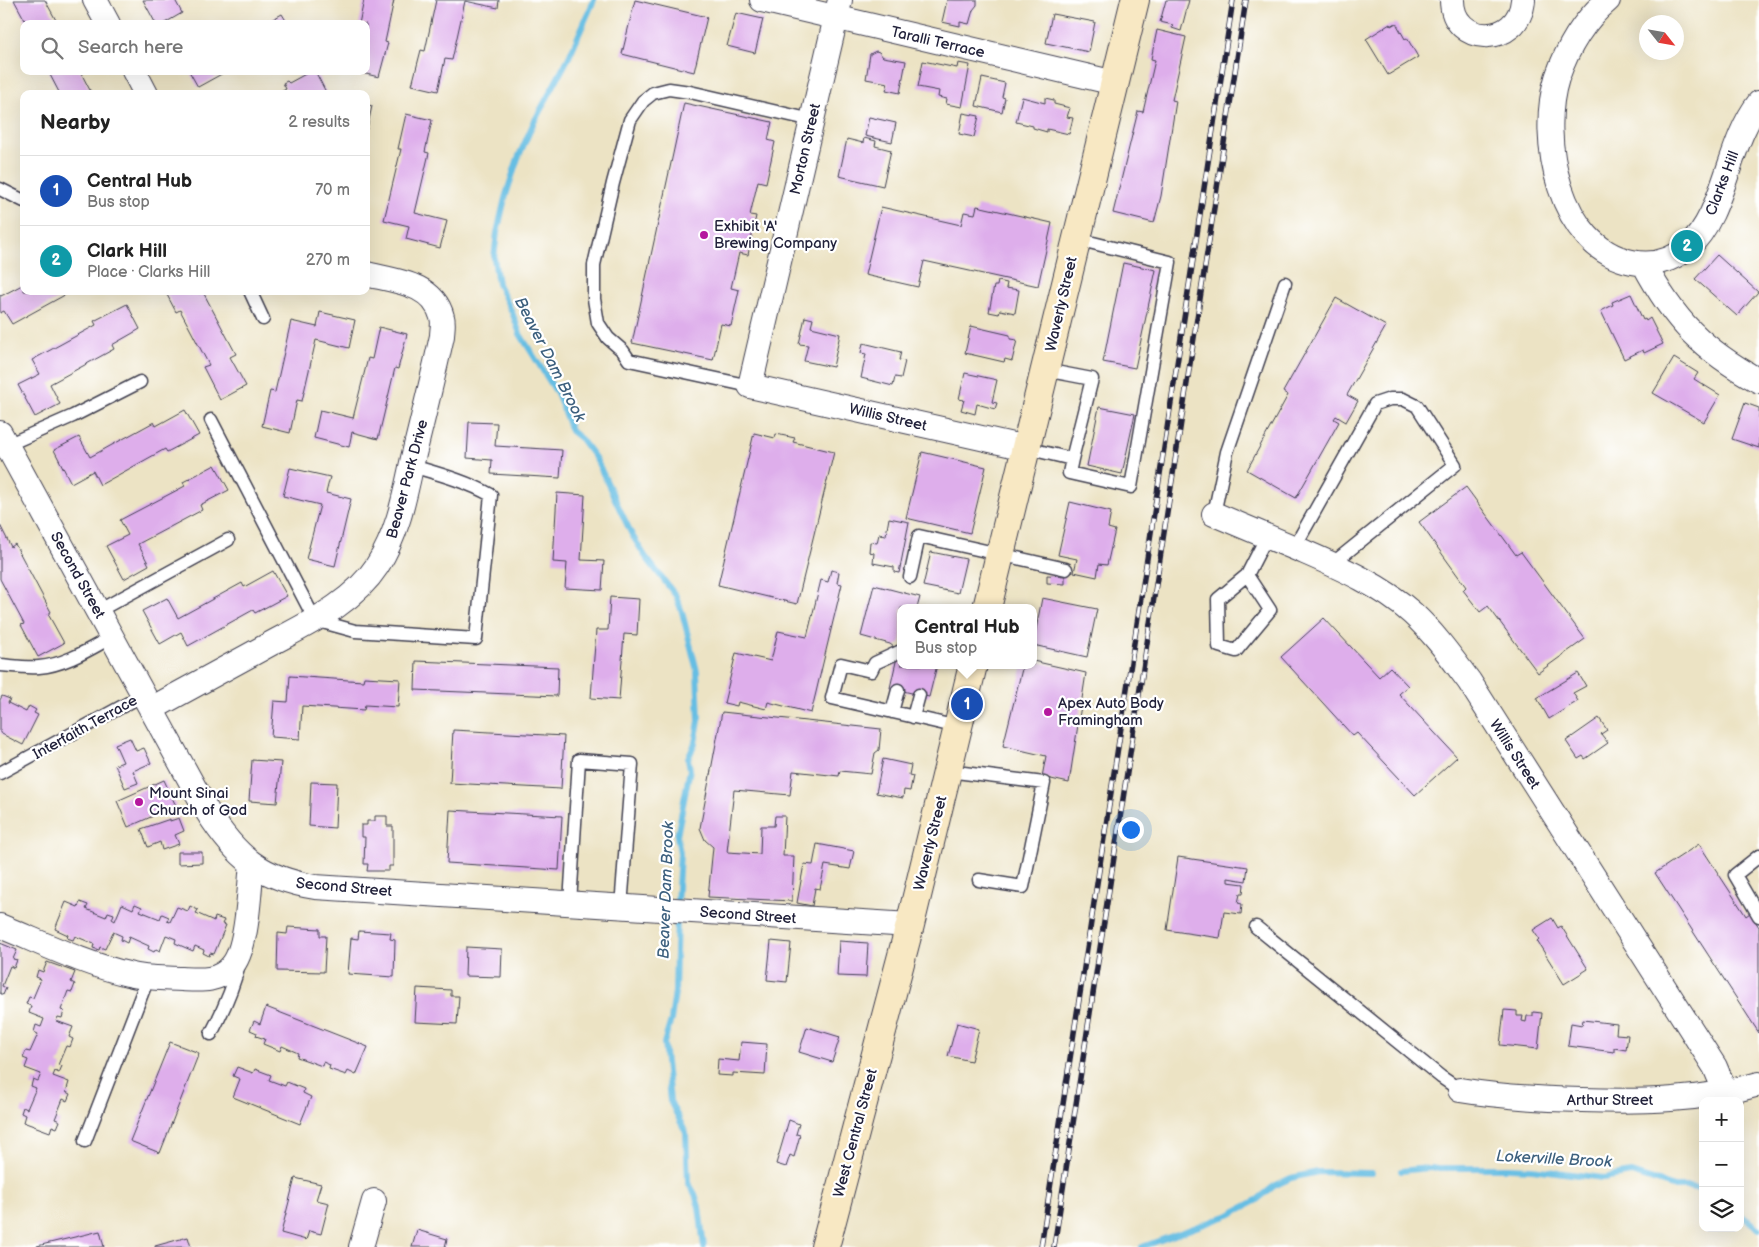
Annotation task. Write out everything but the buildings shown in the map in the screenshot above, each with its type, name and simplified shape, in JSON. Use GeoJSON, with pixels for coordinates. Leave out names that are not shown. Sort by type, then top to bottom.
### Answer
{"type":"FeatureCollection","features":[{"type":"Feature","properties":{"kind":"main road","name":"Waverly Street"},"geometry":{"type":"LineString","coordinates":[[989,604],[1135,0]]}},
{"type":"Feature","properties":{"kind":"main road","name":"Waverly Street"},"geometry":{"type":"LineString","coordinates":[[886,1020],[973,669]]}},
{"type":"Feature","properties":{"kind":"main road","name":"West Central Street"},"geometry":{"type":"LineString","coordinates":[[825,1247],[886,1020]]}},
{"type":"Feature","properties":{"kind":"street"},"geometry":{"type":"LineString","coordinates":[[96,0],[106,20]]}},
{"type":"Feature","properties":{"kind":"street","name":"Taralli Terrace"},"geometry":{"type":"LineString","coordinates":[[762,0],[838,9],[1115,83]]}},
{"type":"Feature","properties":{"kind":"street"},"geometry":{"type":"LineString","coordinates":[[1452,0],[1455,15],[1462,25],[1472,32],[1484,36],[1501,33],[1515,23],[1521,13],[1523,0]]}},
{"type":"Feature","properties":{"kind":"street","name":"Clarks Hill"},"geometry":{"type":"LineString","coordinates":[[1608,0],[1587,22],[1575,40],[1557,79],[1553,99],[1551,144],[1561,190],[1570,212],[1582,231],[1595,244],[1612,255],[1627,261],[1644,264],[1660,263],[1674,257],[1688,247],[1700,234],[1710,218],[1744,126],[1759,103]]}},
{"type":"Feature","properties":{"kind":"street","name":"Morton Street"},"geometry":{"type":"LineString","coordinates":[[750,386],[838,9]]}},
{"type":"Feature","properties":{"kind":"street"},"geometry":{"type":"LineString","coordinates":[[136,75],[144,90]]}},
{"type":"Feature","properties":{"kind":"street"},"geometry":{"type":"LineString","coordinates":[[1644,264],[1654,283],[1675,314],[1700,342],[1730,365],[1759,381]]}},
{"type":"Feature","properties":{"kind":"street","name":"Beaver Park Drive"},"geometry":{"type":"LineString","coordinates":[[147,702],[315,620],[348,599],[364,583],[389,546],[398,524],[412,466],[442,336],[443,319],[436,302],[424,290],[370,275]]}},
{"type":"Feature","properties":{"kind":"street","name":"Willis Street"},"geometry":{"type":"LineString","coordinates":[[750,386],[1026,448]]}},
{"type":"Feature","properties":{"kind":"street","name":"Second Street"},"geometry":{"type":"LineString","coordinates":[[2,442],[221,833],[237,852],[252,864],[273,876],[315,887],[910,925]]}},
{"type":"Feature","properties":{"kind":"street","name":"Willis Street"},"geometry":{"type":"LineString","coordinates":[[1214,514],[1360,577],[1411,613],[1430,632],[1464,675],[1714,1067],[1723,1092]]}},
{"type":"Feature","properties":{"kind":"street"},"geometry":{"type":"LineString","coordinates":[[0,926],[107,968],[148,978],[203,980],[219,977],[232,967],[242,949],[252,864]]}},
{"type":"Feature","properties":{"kind":"street","name":"Arthur Street"},"geometry":{"type":"LineString","coordinates":[[1460,1090],[1507,1097],[1611,1101],[1686,1098],[1759,1084]]}},
{"type":"Feature","properties":{"kind":"street"},"geometry":{"type":"LineString","coordinates":[[361,1247],[374,1201]]}},
{"type":"Feature","properties":{"kind":"lane"},"geometry":{"type":"LineString","coordinates":[[750,386],[629,360],[608,338],[598,323],[594,299],[594,266],[612,183],[630,120],[643,101],[653,93],[669,89],[690,92],[812,120]]}},
{"type":"Feature","properties":{"kind":"lane"},"geometry":{"type":"LineString","coordinates":[[0,189],[20,199]]}},
{"type":"Feature","properties":{"kind":"lane"},"geometry":{"type":"LineString","coordinates":[[1045,370],[1092,379],[1069,473],[1131,487],[1170,262],[1077,239]]}},
{"type":"Feature","properties":{"kind":"lane"},"geometry":{"type":"LineString","coordinates":[[1214,514],[1226,452],[1285,283]]}},
{"type":"Feature","properties":{"kind":"lane"},"geometry":{"type":"LineString","coordinates":[[252,295],[263,319]]}},
{"type":"Feature","properties":{"kind":"lane"},"geometry":{"type":"LineString","coordinates":[[2,442],[73,416],[140,382]]}},
{"type":"Feature","properties":{"kind":"lane"},"geometry":{"type":"LineString","coordinates":[[1294,548],[1375,404],[1390,399],[1403,399],[1417,406],[1455,465],[1332,564]]}},
{"type":"Feature","properties":{"kind":"lane"},"geometry":{"type":"LineString","coordinates":[[211,420],[315,620],[355,631],[476,639],[491,495],[459,479],[412,466]]}},
{"type":"Feature","properties":{"kind":"lane"},"geometry":{"type":"LineString","coordinates":[[1026,448],[1072,458]]}},
{"type":"Feature","properties":{"kind":"lane"},"geometry":{"type":"LineString","coordinates":[[910,578],[918,536],[1066,569]]}},
{"type":"Feature","properties":{"kind":"lane"},"geometry":{"type":"LineString","coordinates":[[1247,574],[1270,610],[1236,651],[1219,646],[1218,599],[1247,574],[1266,536]]}},
{"type":"Feature","properties":{"kind":"lane"},"geometry":{"type":"LineString","coordinates":[[98,611],[228,540]]}},
{"type":"Feature","properties":{"kind":"lane"},"geometry":{"type":"LineString","coordinates":[[0,665],[41,667],[86,651],[112,637]]}},
{"type":"Feature","properties":{"kind":"lane"},"geometry":{"type":"LineString","coordinates":[[897,653],[875,663],[871,671],[841,664],[832,698],[958,727]]}},
{"type":"Feature","properties":{"kind":"lane"},"geometry":{"type":"LineString","coordinates":[[892,712],[898,690]]}},
{"type":"Feature","properties":{"kind":"lane"},"geometry":{"type":"LineString","coordinates":[[913,717],[919,695]]}},
{"type":"Feature","properties":{"kind":"lane","name":"Interfaith Terrace"},"geometry":{"type":"LineString","coordinates":[[0,773],[147,702]]}},
{"type":"Feature","properties":{"kind":"lane"},"geometry":{"type":"LineString","coordinates":[[570,903],[579,760],[632,764],[621,906]]}},
{"type":"Feature","properties":{"kind":"lane"},"geometry":{"type":"LineString","coordinates":[[948,770],[1044,783],[1022,887],[979,880]]}},
{"type":"Feature","properties":{"kind":"lane"},"geometry":{"type":"LineString","coordinates":[[1759,856],[1735,875],[1759,916]]}},
{"type":"Feature","properties":{"kind":"lane"},"geometry":{"type":"LineString","coordinates":[[1256,927],[1441,1078],[1460,1090]]}},
{"type":"Feature","properties":{"kind":"lane"},"geometry":{"type":"LineString","coordinates":[[211,1034],[234,983],[242,949]]}},
{"type":"Feature","properties":{"kind":"lane"},"geometry":{"type":"LineString","coordinates":[[84,1141],[148,978]]}},
{"type":"Feature","properties":{"kind":"waterway","name":"Beaver Dam Brook"},"geometry":{"type":"LineString","coordinates":[[594,0],[569,57],[533,124],[518,158],[505,198],[497,233],[494,258],[498,284],[512,312],[520,334],[558,395],[571,431],[581,439],[596,459],[632,535],[645,556],[676,596],[682,612],[697,671],[699,721],[695,743],[688,759],[690,769],[677,836],[680,853],[677,905]]}},
{"type":"Feature","properties":{"kind":"waterway","name":"Beaver Dam Brook"},"geometry":{"type":"LineString","coordinates":[[677,915],[675,992],[671,1020],[664,1043],[670,1101],[686,1133],[688,1182],[695,1194],[699,1207],[704,1247]]}},
{"type":"Feature","properties":{"kind":"waterway","name":"Lokerville Brook"},"geometry":{"type":"LineString","coordinates":[[1401,1171],[1427,1168],[1509,1168],[1603,1178],[1631,1173],[1675,1187],[1699,1189]]}},
{"type":"Feature","properties":{"kind":"waterway","name":"Lokerville Brook"},"geometry":{"type":"LineString","coordinates":[[1142,1247],[1229,1215],[1257,1200],[1274,1186],[1291,1178],[1318,1172],[1372,1173]]}},
{"type":"Feature","properties":{"kind":"waterway","name":"Lokerville Brook"},"geometry":{"type":"LineString","coordinates":[[1744,1217],[1759,1229]]}},
{"type":"Feature","properties":{"kind":"railway"},"geometry":{"type":"LineString","coordinates":[[1041,1247],[1233,0]]}},
{"type":"Feature","properties":{"kind":"railway"},"geometry":{"type":"LineString","coordinates":[[1054,1247],[1246,0]]}},
{"type":"Feature","properties":{"kind":"place","name":"Exhibit 'A' Brewing Company"},"geometry":{"type":"Point","coordinates":[704,235]}},
{"type":"Feature","properties":{"kind":"place","name":"Clark Hill"},"geometry":{"type":"Point","coordinates":[1687,246]}},
{"type":"Feature","properties":{"kind":"place","name":"Central Hub"},"geometry":{"type":"Point","coordinates":[967,704]}},
{"type":"Feature","properties":{"kind":"place","name":"Apex Auto Body Framingham"},"geometry":{"type":"Point","coordinates":[1048,712]}},
{"type":"Feature","properties":{"kind":"place","name":"Mount Sinai Church of God"},"geometry":{"type":"Point","coordinates":[139,802]}}]}
